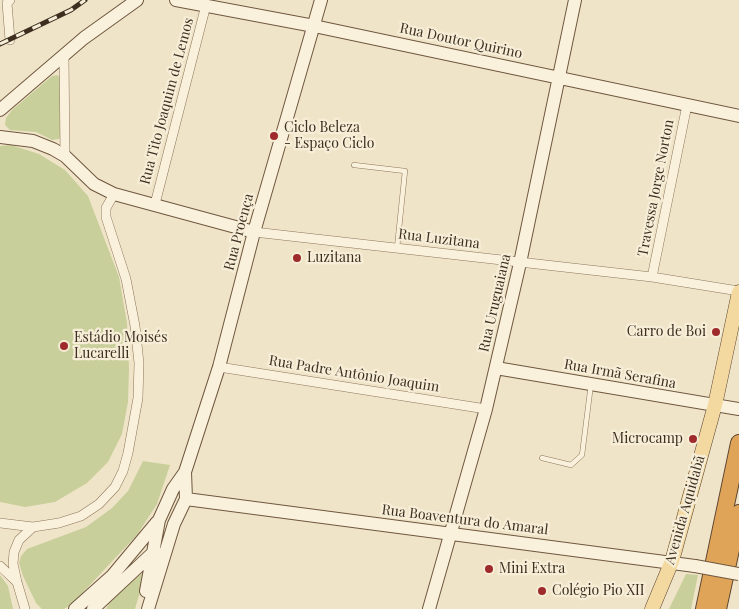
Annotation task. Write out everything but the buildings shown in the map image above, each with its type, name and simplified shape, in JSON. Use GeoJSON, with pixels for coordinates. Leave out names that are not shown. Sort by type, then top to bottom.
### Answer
{"type":"FeatureCollection","features":[{"type":"Feature","properties":{"kind":"highway"},"geometry":{"type":"LineString","coordinates":[[704,609],[739,443]]}},
{"type":"Feature","properties":{"kind":"highway"},"geometry":{"type":"LineString","coordinates":[[718,609],[739,513]]}},
{"type":"Feature","properties":{"kind":"main road"},"geometry":{"type":"LineString","coordinates":[[0,110],[84,38],[137,0]]}},
{"type":"Feature","properties":{"kind":"main road","name":"Rua Doutor Quirino"},"geometry":{"type":"LineString","coordinates":[[176,0],[314,26],[739,116]]}},
{"type":"Feature","properties":{"kind":"main road","name":"Rua Proença"},"geometry":{"type":"LineString","coordinates":[[142,609],[159,520],[173,489],[185,472],[219,367],[254,232],[321,0]]}},
{"type":"Feature","properties":{"kind":"main road","name":"Rua Uruguaiana"},"geometry":{"type":"LineString","coordinates":[[429,609],[496,368],[575,0]]}},
{"type":"Feature","properties":{"kind":"main road"},"geometry":{"type":"LineString","coordinates":[[0,137],[33,141],[65,156],[94,184],[114,194],[254,232]]}},
{"type":"Feature","properties":{"kind":"main road","name":"Avenida Aquidabã"},"geometry":{"type":"LineString","coordinates":[[652,609],[672,561],[716,405],[739,292]]}},
{"type":"Feature","properties":{"kind":"main road","name":"Rua Irmã Serafina"},"geometry":{"type":"LineString","coordinates":[[496,368],[737,409]]}},
{"type":"Feature","properties":{"kind":"main road","name":"Rua Proença"},"geometry":{"type":"LineString","coordinates":[[148,609],[174,524],[186,499],[185,472]]}},
{"type":"Feature","properties":{"kind":"main road","name":"Rua Boaventura do Amaral"},"geometry":{"type":"LineString","coordinates":[[186,499],[672,561],[739,574]]}},
{"type":"Feature","properties":{"kind":"main road"},"geometry":{"type":"LineString","coordinates":[[75,609],[112,576],[159,520]]}},
{"type":"Feature","properties":{"kind":"main road","name":"Rua Proença"},"geometry":{"type":"LineString","coordinates":[[154,552],[174,524]]}},
{"type":"Feature","properties":{"kind":"main road"},"geometry":{"type":"LineString","coordinates":[[98,607],[154,552]]}},
{"type":"Feature","properties":{"kind":"street"},"geometry":{"type":"LineString","coordinates":[[10,0],[6,3],[10,40]]}},
{"type":"Feature","properties":{"kind":"street","name":"Rua Tito Joaquim de Lemos"},"geometry":{"type":"LineString","coordinates":[[155,204],[206,5]]}},
{"type":"Feature","properties":{"kind":"street"},"geometry":{"type":"LineString","coordinates":[[64,56],[65,156]]}},
{"type":"Feature","properties":{"kind":"street","name":"Travessa Jorge Norton"},"geometry":{"type":"LineString","coordinates":[[652,277],[687,104]]}},
{"type":"Feature","properties":{"kind":"street"},"geometry":{"type":"LineString","coordinates":[[0,523],[33,528],[81,516],[99,504],[115,487],[128,453],[138,398],[139,363],[136,326],[126,279],[106,217],[106,208],[114,194]]}},
{"type":"Feature","properties":{"kind":"street","name":"Rua Luzitana"},"geometry":{"type":"LineString","coordinates":[[254,232],[652,277],[739,292]]}},
{"type":"Feature","properties":{"kind":"street","name":"Rua Padre Antônio Joaquim"},"geometry":{"type":"LineString","coordinates":[[219,367],[486,409]]}},
{"type":"Feature","properties":{"kind":"street"},"geometry":{"type":"LineString","coordinates":[[25,609],[13,564],[14,552],[20,540],[33,528]]}},
{"type":"Feature","properties":{"kind":"street"},"geometry":{"type":"LineString","coordinates":[[0,566],[17,582]]}},
{"type":"Feature","properties":{"kind":"lane"},"geometry":{"type":"LineString","coordinates":[[354,165],[402,170],[405,173],[396,248]]}},
{"type":"Feature","properties":{"kind":"lane"},"geometry":{"type":"LineString","coordinates":[[542,458],[571,465],[582,456],[591,384]]}},
{"type":"Feature","properties":{"kind":"green space"},"geometry":{"type":"Polygon","coordinates":[[[57,75],[62,78],[63,134],[59,139],[52,140],[36,132],[10,130],[5,125],[6,118],[12,110],[52,76],[57,75]]]}},
{"type":"Feature","properties":{"kind":"green space","name":"Estádio Moisés Lucarelli"},"geometry":{"type":"Polygon","coordinates":[[[11,145],[39,154],[65,170],[88,196],[119,277],[127,323],[129,368],[128,402],[122,434],[108,462],[87,483],[55,502],[25,507],[0,502],[0,146],[11,145]]]}},
{"type":"Feature","properties":{"kind":"green space"},"geometry":{"type":"Polygon","coordinates":[[[143,461],[170,465],[157,504],[137,535],[71,605],[64,609],[42,609],[36,603],[23,576],[19,563],[21,556],[27,549],[86,527],[112,508],[128,491],[143,461]]]}},
{"type":"Feature","properties":{"kind":"green space"},"geometry":{"type":"Polygon","coordinates":[[[147,569],[135,609],[106,609],[112,598],[147,569]]]}},
{"type":"Feature","properties":{"kind":"green space"},"geometry":{"type":"Polygon","coordinates":[[[686,574],[698,575],[691,609],[669,609],[686,574]]]}},
{"type":"Feature","properties":{"kind":"green space"},"geometry":{"type":"Polygon","coordinates":[[[0,575],[8,586],[13,609],[0,609],[0,575]]]}},
{"type":"Feature","properties":{"kind":"railway"},"geometry":{"type":"LineString","coordinates":[[0,44],[71,10],[85,0]]}},
{"type":"Feature","properties":{"kind":"place","name":"Ciclo Beleza - Espaço Ciclo"},"geometry":{"type":"Point","coordinates":[274,136]}},
{"type":"Feature","properties":{"kind":"place","name":"Luzitana"},"geometry":{"type":"Point","coordinates":[297,258]}},
{"type":"Feature","properties":{"kind":"place","name":"Carro de Boi"},"geometry":{"type":"Point","coordinates":[716,332]}},
{"type":"Feature","properties":{"kind":"place","name":"Estádio Moisés Lucarelli"},"geometry":{"type":"Point","coordinates":[64,346]}},
{"type":"Feature","properties":{"kind":"place","name":"Microcamp"},"geometry":{"type":"Point","coordinates":[693,439]}},
{"type":"Feature","properties":{"kind":"place","name":"Mini Extra"},"geometry":{"type":"Point","coordinates":[489,569]}},
{"type":"Feature","properties":{"kind":"place","name":"Colégio Pio XII"},"geometry":{"type":"Point","coordinates":[542,591]}}]}
